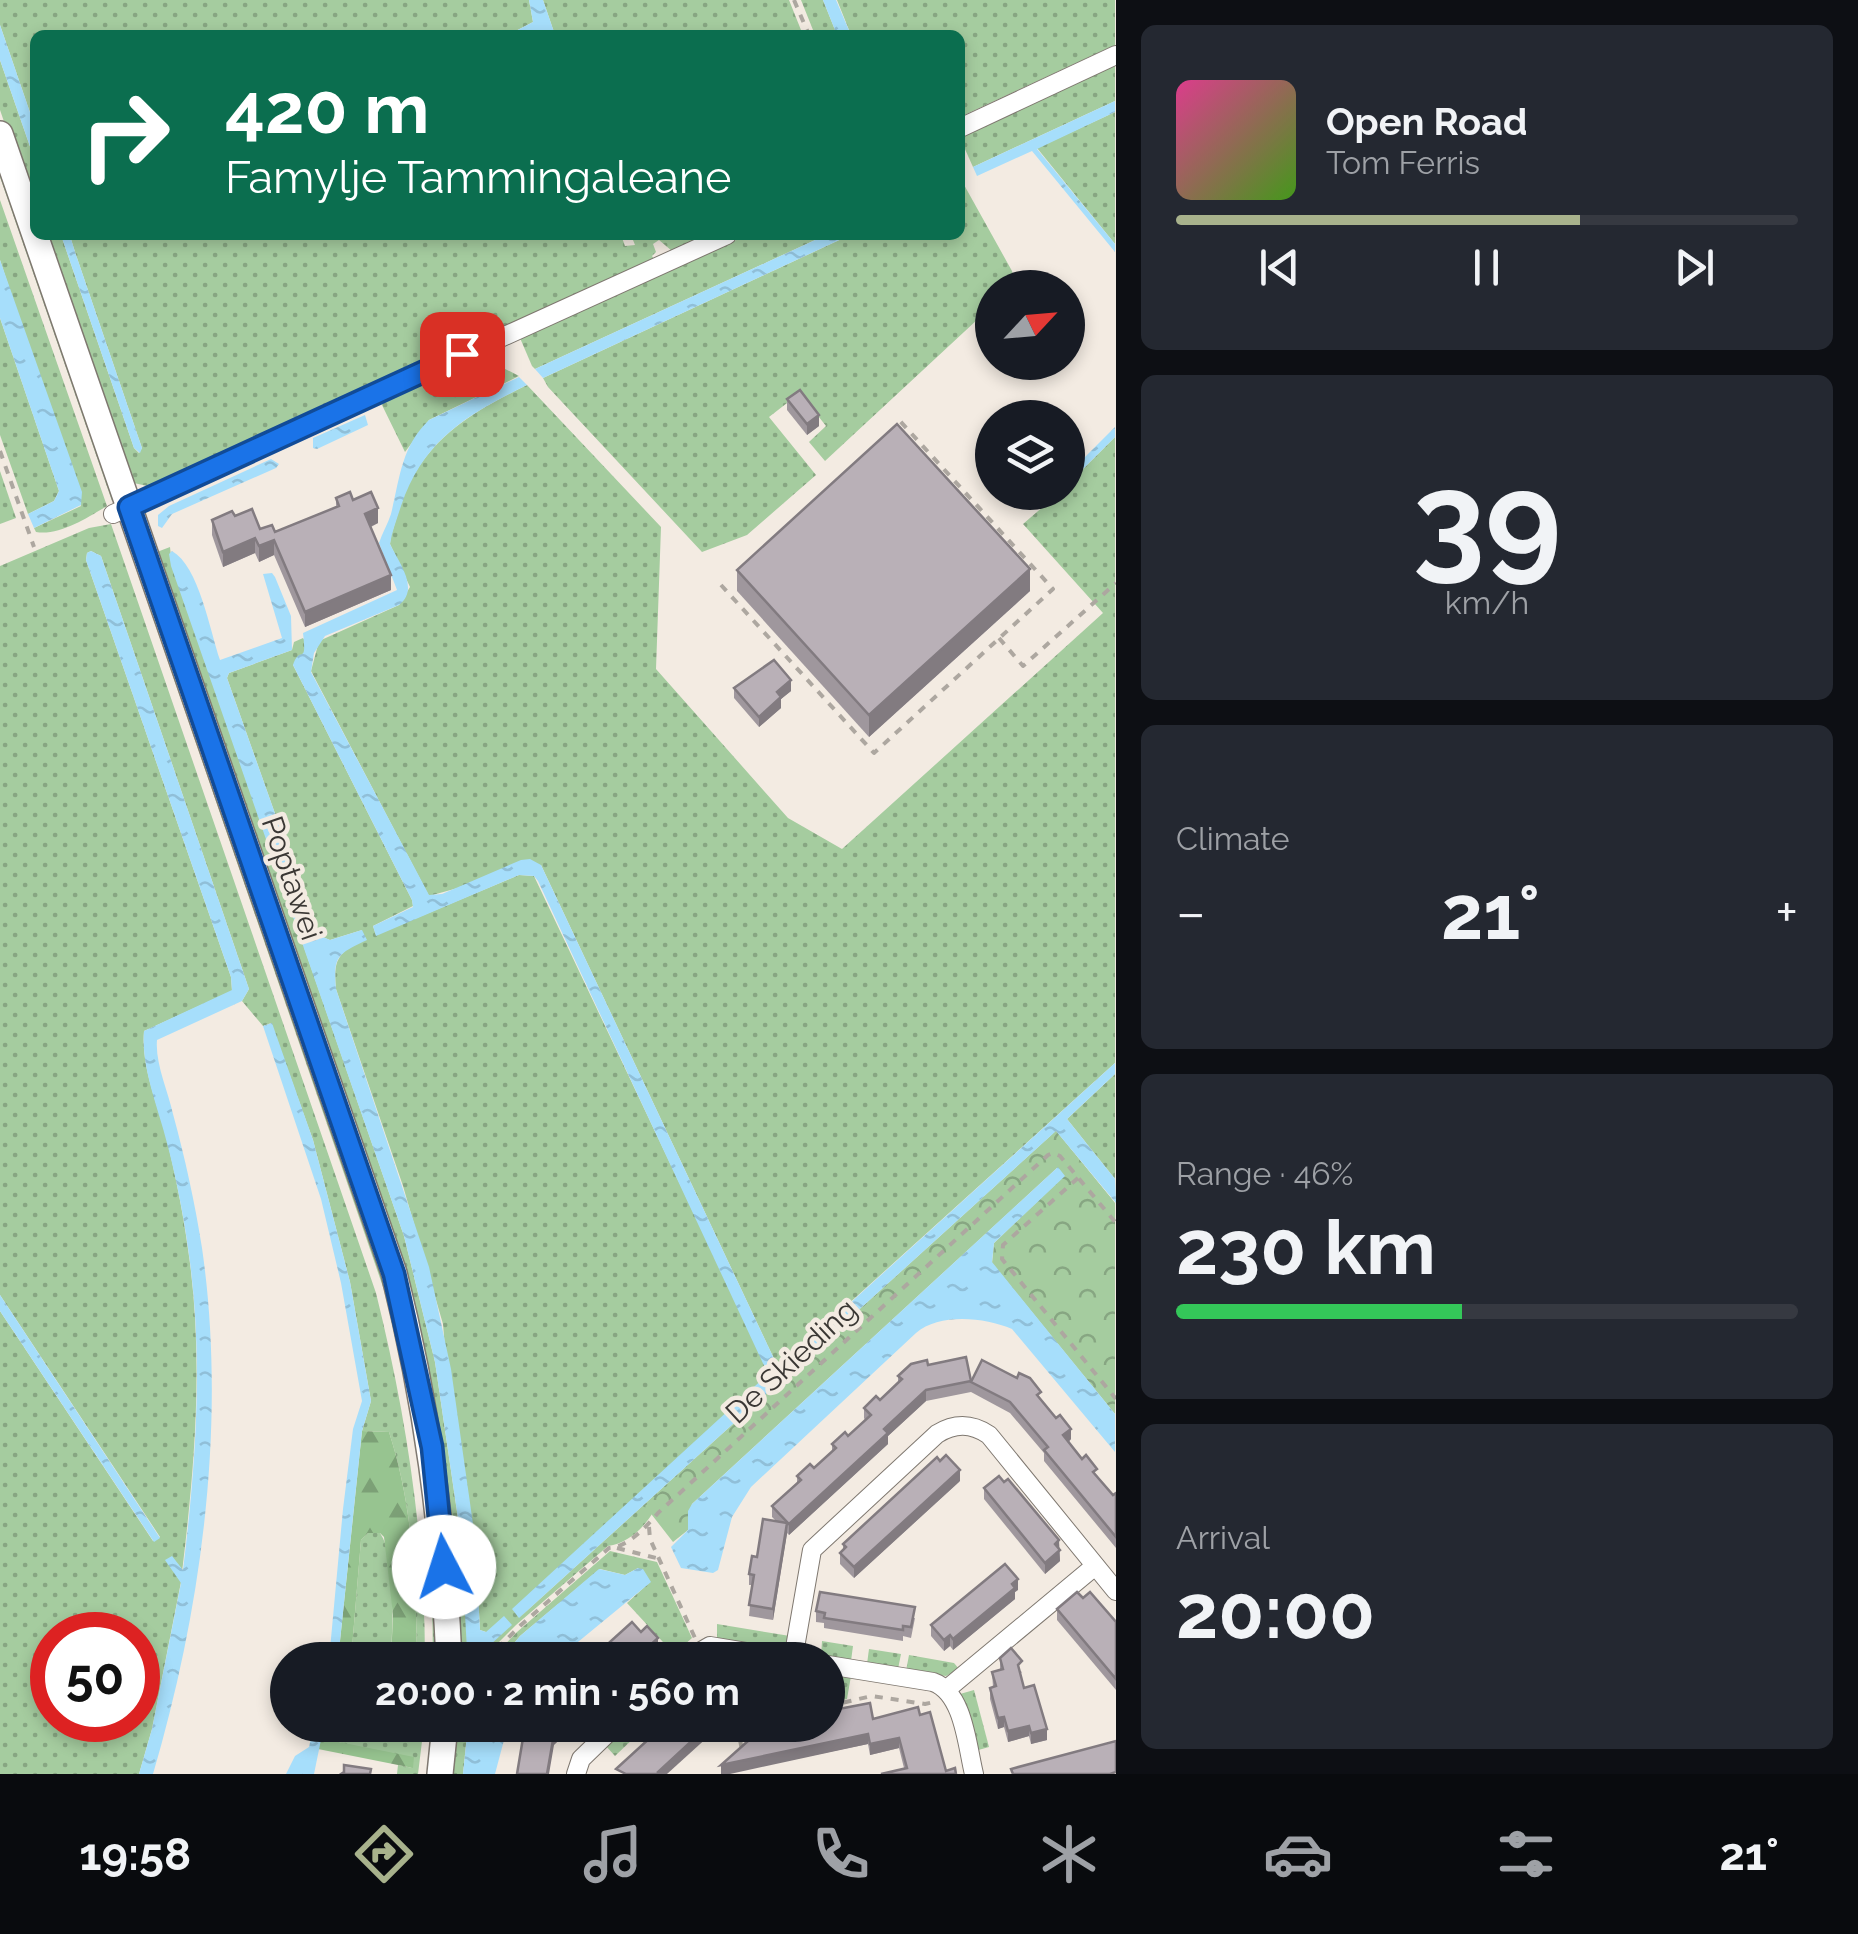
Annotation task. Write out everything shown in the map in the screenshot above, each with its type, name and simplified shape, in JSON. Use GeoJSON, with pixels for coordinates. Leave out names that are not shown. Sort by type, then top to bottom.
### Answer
{"type":"FeatureCollection","features":[{"type":"Feature","properties":{"kind":"main road","name":"Poptawei"},"geometry":{"type":"LineString","coordinates":[[0,134],[30,227]]}},
{"type":"Feature","properties":{"kind":"main road","name":"Poptawei"},"geometry":{"type":"LineString","coordinates":[[34,240],[121,510],[394,1274],[432,1447],[448,1642]]}},
{"type":"Feature","properties":{"kind":"main road"},"geometry":{"type":"LineString","coordinates":[[440,1774],[443,1742]]}},
{"type":"Feature","properties":{"kind":"street"},"geometry":{"type":"LineString","coordinates":[[965,126],[1116,56]]}},
{"type":"Feature","properties":{"kind":"street"},"geometry":{"type":"LineString","coordinates":[[121,510],[716,240]]}},
{"type":"Feature","properties":{"kind":"street"},"geometry":{"type":"LineString","coordinates":[[798,1642],[812,1550],[945,1429],[973,1426],[989,1435],[1116,1590]]}},
{"type":"Feature","properties":{"kind":"street"},"geometry":{"type":"LineString","coordinates":[[949,1692],[1095,1566]]}},
{"type":"Feature","properties":{"kind":"street"},"geometry":{"type":"LineString","coordinates":[[845,1668],[933,1682],[949,1692],[974,1774]]}},
{"type":"Feature","properties":{"kind":"street"},"geometry":{"type":"LineString","coordinates":[[576,1774],[581,1758],[598,1742]]}},
{"type":"Feature","properties":{"kind":"path"},"geometry":{"type":"LineString","coordinates":[[794,0],[807,30]]}},
{"type":"Feature","properties":{"kind":"path"},"geometry":{"type":"LineString","coordinates":[[721,585],[874,753],[1053,589],[900,422]]}},
{"type":"Feature","properties":{"kind":"path"},"geometry":{"type":"LineString","coordinates":[[0,451],[34,547]]}},
{"type":"Feature","properties":{"kind":"path"},"geometry":{"type":"LineString","coordinates":[[999,638],[1023,666],[1116,584]]}},
{"type":"Feature","properties":{"kind":"path","name":"De Skieding"},"geometry":{"type":"LineString","coordinates":[[504,1642],[609,1548],[617,1548],[650,1524],[1048,1154],[1056,1153],[1116,1224]]}},
{"type":"Feature","properties":{"kind":"path"},"geometry":{"type":"LineString","coordinates":[[1078,1178],[1003,1246],[1002,1260],[1116,1398]]}},
{"type":"Feature","properties":{"kind":"path"},"geometry":{"type":"LineString","coordinates":[[650,1524],[650,1539],[689,1642]]}},
{"type":"Feature","properties":{"kind":"path"},"geometry":{"type":"LineString","coordinates":[[617,1548],[658,1558]]}},
{"type":"Feature","properties":{"kind":"path"},"geometry":{"type":"LineString","coordinates":[[845,1702],[872,1696],[926,1704],[949,1692]]}},
{"type":"Feature","properties":{"kind":"path"},"geometry":{"type":"LineString","coordinates":[[741,1742],[744,1758]]}},
{"type":"Feature","properties":{"kind":"green space"},"geometry":{"type":"Polygon","coordinates":[[[0,0],[529,0],[533,22],[518,30],[30,30],[30,112],[0,25],[0,0]]]}},
{"type":"Feature","properties":{"kind":"green space"},"geometry":{"type":"Polygon","coordinates":[[[543,0],[789,0],[801,30],[553,30],[543,0]]]}},
{"type":"Feature","properties":{"kind":"green space"},"geometry":{"type":"Polygon","coordinates":[[[801,0],[823,0],[835,30],[813,30],[801,0]]]}},
{"type":"Feature","properties":{"kind":"green space"},"geometry":{"type":"Polygon","coordinates":[[[837,0],[1115,0],[1115,45],[965,115],[965,30],[849,30],[837,0]]]}},
{"type":"Feature","properties":{"kind":"green space"},"geometry":{"type":"Polygon","coordinates":[[[0,60],[30,147],[30,197],[0,110],[0,60]]]}},
{"type":"Feature","properties":{"kind":"green space"},"geometry":{"type":"Polygon","coordinates":[[[1115,65],[1115,101],[973,167],[965,149],[965,136],[1115,65]]]}},
{"type":"Feature","properties":{"kind":"green space"},"geometry":{"type":"Polygon","coordinates":[[[1115,112],[1115,244],[1037,148],[1115,112]]]}},
{"type":"Feature","properties":{"kind":"green space"},"geometry":{"type":"Polygon","coordinates":[[[0,157],[114,500],[112,501],[0,177],[0,157]]]}},
{"type":"Feature","properties":{"kind":"green space"},"geometry":{"type":"Polygon","coordinates":[[[965,187],[1011,270],[975,270],[975,322],[825,461],[809,442],[826,426],[800,393],[769,417],[816,475],[747,535],[702,552],[543,378],[839,240],[965,240],[965,187]]]}},
{"type":"Feature","properties":{"kind":"green space"},"geometry":{"type":"Polygon","coordinates":[[[0,200],[107,506],[73,525],[45,533],[34,528],[81,506],[0,260],[0,200]]]}},
{"type":"Feature","properties":{"kind":"green space"},"geometry":{"type":"Polygon","coordinates":[[[45,240],[63,240],[134,448],[139,453],[142,448],[71,240],[623,240],[625,246],[635,245],[633,240],[659,240],[653,244],[654,259],[152,487],[129,482],[45,240]]]}},
{"type":"Feature","properties":{"kind":"green space"},"geometry":{"type":"Polygon","coordinates":[[[659,240],[695,240],[672,251],[659,240]]]}},
{"type":"Feature","properties":{"kind":"green space"},"geometry":{"type":"Polygon","coordinates":[[[736,240],[815,240],[535,369],[520,338],[736,240]]]}},
{"type":"Feature","properties":{"kind":"green space"},"geometry":{"type":"Polygon","coordinates":[[[0,318],[59,491],[54,501],[28,514],[0,435],[0,318]]]}},
{"type":"Feature","properties":{"kind":"green space"},"geometry":{"type":"Polygon","coordinates":[[[480,356],[519,376],[429,420],[405,452],[381,403],[480,356]]]}},
{"type":"Feature","properties":{"kind":"green space"},"geometry":{"type":"Polygon","coordinates":[[[527,385],[661,527],[656,669],[788,818],[842,849],[1103,613],[1023,524],[1039,510],[1085,510],[1085,467],[1115,437],[1115,1063],[783,1363],[776,1363],[541,865],[429,896],[311,671],[319,641],[399,605],[410,587],[390,544],[406,490],[436,446],[462,422],[527,385]]]}},
{"type":"Feature","properties":{"kind":"green space"},"geometry":{"type":"Polygon","coordinates":[[[0,471],[16,518],[0,524],[0,471]]]}},
{"type":"Feature","properties":{"kind":"green space"},"geometry":{"type":"Polygon","coordinates":[[[111,524],[376,1293],[412,1475],[422,1567],[425,1642],[416,1642],[408,1516],[389,1432],[362,1431],[371,1401],[350,1282],[313,1140],[271,1023],[263,1026],[242,1001],[249,989],[101,556],[91,551],[86,560],[231,977],[232,991],[144,1031],[147,1071],[169,1150],[186,1235],[197,1370],[194,1451],[182,1572],[166,1560],[181,1582],[160,1688],[160,1612],[30,1612],[30,1742],[148,1742],[139,1774],[0,1774],[0,1311],[153,1541],[160,1537],[0,1295],[0,566],[89,528],[111,524]]]}},
{"type":"Feature","properties":{"kind":"green space"},"geometry":{"type":"Polygon","coordinates":[[[121,525],[388,1289],[428,1492],[437,1642],[433,1642],[430,1567],[420,1474],[384,1290],[121,525]]]}},
{"type":"Feature","properties":{"kind":"green space"},"geometry":{"type":"Polygon","coordinates":[[[170,547],[172,566],[404,1236],[435,1362],[460,1532],[443,1324],[403,1186],[336,989],[338,961],[362,930],[330,940],[318,935],[227,678],[229,673],[292,650],[294,642],[303,638],[307,644],[305,653],[293,665],[412,900],[413,906],[373,926],[376,935],[519,875],[534,876],[768,1370],[767,1377],[520,1617],[1056,1131],[1115,1203],[1062,1153],[652,1514],[633,1535],[608,1546],[499,1642],[475,1642],[486,1632],[480,1630],[475,1540],[468,1642],[457,1642],[443,1467],[157,552],[170,547]]]}},
{"type":"Feature","properties":{"kind":"green space"},"geometry":{"type":"Polygon","coordinates":[[[1115,1074],[1115,1179],[1067,1119],[1115,1074]]]}},
{"type":"Feature","properties":{"kind":"green space"},"geometry":{"type":"Polygon","coordinates":[[[1056,1131],[1115,1203],[1115,1414],[992,1263],[994,1243],[1064,1176],[1057,1168],[692,1504],[688,1530],[673,1542],[645,1506],[1056,1131]]]}},
{"type":"Feature","properties":{"kind":"green space"},"geometry":{"type":"Polygon","coordinates":[[[362,1431],[389,1432],[412,1544],[417,1642],[392,1642],[393,1615],[384,1537],[368,1533],[361,1540],[352,1642],[340,1642],[362,1431]]]}},
{"type":"Feature","properties":{"kind":"green space"},"geometry":{"type":"Polygon","coordinates":[[[368,1533],[380,1533],[386,1545],[393,1594],[392,1642],[352,1642],[361,1540],[368,1533]]]}},
{"type":"Feature","properties":{"kind":"green space"},"geometry":{"type":"Polygon","coordinates":[[[610,1551],[657,1562],[692,1638],[688,1642],[663,1642],[627,1603],[650,1582],[638,1568],[625,1575],[600,1569],[515,1642],[507,1642],[610,1551]]]}},
{"type":"Feature","properties":{"kind":"green space"},"geometry":{"type":"Polygon","coordinates":[[[717,1624],[790,1636],[786,1642],[717,1639],[717,1624]]]}},
{"type":"Feature","properties":{"kind":"green space"},"geometry":{"type":"Polygon","coordinates":[[[845,1645],[853,1646],[851,1661],[845,1660],[845,1645]]]}},
{"type":"Feature","properties":{"kind":"green space"},"geometry":{"type":"Polygon","coordinates":[[[869,1649],[901,1654],[898,1669],[867,1664],[869,1649]]]}},
{"type":"Feature","properties":{"kind":"green space"},"geometry":{"type":"Polygon","coordinates":[[[909,1655],[954,1663],[959,1669],[946,1676],[906,1671],[909,1655]]]}},
{"type":"Feature","properties":{"kind":"green space"},"geometry":{"type":"Polygon","coordinates":[[[845,1675],[851,1676],[845,1699],[845,1675]]]}},
{"type":"Feature","properties":{"kind":"green space"},"geometry":{"type":"Polygon","coordinates":[[[974,1690],[989,1747],[975,1751],[960,1694],[974,1690]]]}},
{"type":"Feature","properties":{"kind":"green space"},"geometry":{"type":"Polygon","coordinates":[[[320,1742],[339,1742],[414,1757],[413,1768],[318,1749],[320,1742]]]}},
{"type":"Feature","properties":{"kind":"green space"},"geometry":{"type":"Polygon","coordinates":[[[339,1742],[422,1742],[418,1774],[397,1774],[398,1765],[413,1768],[339,1742]]]}},
{"type":"Feature","properties":{"kind":"green space"},"geometry":{"type":"Polygon","coordinates":[[[450,1742],[466,1742],[463,1774],[447,1774],[450,1742]]]}},
{"type":"Feature","properties":{"kind":"green space"},"geometry":{"type":"Polygon","coordinates":[[[608,1742],[630,1742],[615,1756],[605,1745],[608,1742]]]}},
{"type":"Feature","properties":{"kind":"water"},"geometry":{"type":"Polygon","coordinates":[[[529,0],[543,0],[553,30],[518,30],[533,22],[529,0]]]}},
{"type":"Feature","properties":{"kind":"water"},"geometry":{"type":"Polygon","coordinates":[[[823,0],[836,0],[849,30],[835,30],[823,0]]]}},
{"type":"Feature","properties":{"kind":"water"},"geometry":{"type":"Polygon","coordinates":[[[0,25],[30,112],[30,147],[0,60],[0,25]]]}},
{"type":"Feature","properties":{"kind":"water"},"geometry":{"type":"Polygon","coordinates":[[[1115,101],[1115,112],[1037,149],[1115,244],[1115,252],[1032,151],[977,176],[973,167],[1115,101]]]}},
{"type":"Feature","properties":{"kind":"water"},"geometry":{"type":"Polygon","coordinates":[[[63,240],[71,240],[142,448],[140,453],[134,448],[63,240]]]}},
{"type":"Feature","properties":{"kind":"water"},"geometry":{"type":"Polygon","coordinates":[[[815,240],[839,240],[543,378],[535,369],[815,240]]]}},
{"type":"Feature","properties":{"kind":"water"},"geometry":{"type":"Polygon","coordinates":[[[0,260],[82,492],[81,505],[34,528],[28,514],[54,501],[59,491],[0,318],[0,260]]]}},
{"type":"Feature","properties":{"kind":"water"},"geometry":{"type":"Polygon","coordinates":[[[519,377],[527,385],[485,407],[450,432],[422,463],[411,483],[390,544],[406,576],[405,599],[325,636],[314,653],[311,672],[429,895],[442,894],[521,860],[530,859],[541,865],[776,1363],[784,1363],[1115,1063],[1115,1074],[1067,1119],[1115,1179],[1116,1203],[1056,1131],[519,1618],[512,1609],[768,1374],[538,881],[534,876],[519,875],[376,936],[373,926],[413,907],[412,900],[293,665],[303,653],[303,633],[397,590],[379,543],[391,514],[403,464],[420,430],[429,420],[519,377]]]}},
{"type":"Feature","properties":{"kind":"water"},"geometry":{"type":"Polygon","coordinates":[[[365,415],[368,425],[313,448],[313,438],[365,415]]]}},
{"type":"Feature","properties":{"kind":"water"},"geometry":{"type":"Polygon","coordinates":[[[1115,427],[1115,437],[1085,467],[1085,457],[1115,427]]]}},
{"type":"Feature","properties":{"kind":"water"},"geometry":{"type":"Polygon","coordinates":[[[271,459],[279,464],[276,468],[172,514],[162,528],[158,526],[158,515],[169,506],[271,459]]]}},
{"type":"Feature","properties":{"kind":"water"},"geometry":{"type":"Polygon","coordinates":[[[172,551],[196,584],[220,660],[282,638],[263,574],[272,573],[275,577],[291,616],[292,650],[229,673],[227,678],[318,935],[330,940],[362,930],[367,940],[340,957],[336,989],[429,1267],[451,1369],[474,1531],[460,1532],[435,1362],[404,1236],[171,566],[172,551]]]}},
{"type":"Feature","properties":{"kind":"water"},"geometry":{"type":"Polygon","coordinates":[[[87,553],[101,556],[249,989],[242,1001],[157,1040],[202,1248],[212,1379],[197,1580],[153,1774],[139,1774],[148,1742],[160,1742],[160,1689],[181,1583],[165,1560],[172,1556],[183,1570],[195,1449],[197,1369],[186,1235],[148,1073],[144,1031],[232,990],[231,977],[86,560],[87,553]]]}},
{"type":"Feature","properties":{"kind":"water"},"geometry":{"type":"Polygon","coordinates":[[[272,1023],[313,1140],[350,1282],[371,1401],[362,1431],[340,1642],[331,1642],[353,1429],[362,1401],[321,1199],[263,1026],[272,1023]]]}},
{"type":"Feature","properties":{"kind":"water"},"geometry":{"type":"Polygon","coordinates":[[[1058,1167],[1065,1176],[994,1243],[992,1262],[1115,1414],[1115,1452],[1012,1329],[975,1320],[937,1322],[916,1333],[751,1487],[732,1517],[718,1570],[713,1573],[681,1568],[671,1547],[688,1530],[692,1504],[1058,1167]]]}},
{"type":"Feature","properties":{"kind":"water"},"geometry":{"type":"Polygon","coordinates":[[[0,1295],[160,1538],[154,1542],[0,1311],[0,1295]]]}},
{"type":"Feature","properties":{"kind":"water"},"geometry":{"type":"Polygon","coordinates":[[[475,1540],[480,1630],[486,1632],[504,1616],[512,1625],[493,1642],[467,1642],[461,1544],[475,1540]]]}},
{"type":"Feature","properties":{"kind":"water"},"geometry":{"type":"Polygon","coordinates":[[[599,1569],[625,1575],[643,1569],[651,1582],[578,1642],[515,1642],[599,1569]]]}},
{"type":"Feature","properties":{"kind":"water"},"geometry":{"type":"Polygon","coordinates":[[[310,1742],[321,1742],[314,1774],[286,1774],[295,1756],[310,1742]]]}},
{"type":"Feature","properties":{"kind":"water"},"geometry":{"type":"Polygon","coordinates":[[[466,1742],[503,1742],[495,1774],[463,1774],[466,1742]]]}},
{"type":"Feature","properties":{"kind":"building"},"geometry":{"type":"Polygon","coordinates":[[[800,390],[819,415],[807,424],[787,399],[800,390]]]}},
{"type":"Feature","properties":{"kind":"building"},"geometry":{"type":"Polygon","coordinates":[[[897,424],[1030,569],[869,715],[737,570],[897,424]]]}},
{"type":"Feature","properties":{"kind":"building"},"geometry":{"type":"Polygon","coordinates":[[[350,492],[353,500],[371,492],[378,508],[365,514],[391,575],[305,612],[274,540],[259,546],[255,538],[223,552],[212,520],[232,511],[235,516],[252,509],[260,529],[272,525],[275,532],[339,506],[336,498],[350,492]]]}},
{"type":"Feature","properties":{"kind":"building"},"geometry":{"type":"Polygon","coordinates":[[[774,660],[791,680],[777,692],[781,697],[759,717],[734,688],[774,660]]]}},
{"type":"Feature","properties":{"kind":"building"},"geometry":{"type":"Polygon","coordinates":[[[966,1357],[971,1381],[926,1390],[884,1429],[888,1433],[789,1524],[772,1506],[801,1480],[797,1476],[810,1464],[814,1468],[836,1448],[832,1444],[845,1432],[848,1436],[871,1415],[864,1408],[876,1396],[880,1400],[911,1364],[927,1360],[928,1365],[966,1357]]]}},
{"type":"Feature","properties":{"kind":"building"},"geometry":{"type":"Polygon","coordinates":[[[982,1360],[1017,1378],[1019,1373],[1030,1378],[1041,1392],[1037,1395],[1071,1429],[1063,1435],[1082,1459],[1086,1455],[1097,1469],[1093,1472],[1113,1495],[1116,1493],[1116,1537],[1010,1402],[971,1382],[982,1360]]]}},
{"type":"Feature","properties":{"kind":"building"},"geometry":{"type":"Polygon","coordinates":[[[946,1455],[960,1470],[854,1567],[840,1553],[846,1547],[843,1544],[937,1457],[940,1461],[946,1455]]]}},
{"type":"Feature","properties":{"kind":"building"},"geometry":{"type":"Polygon","coordinates":[[[999,1476],[1004,1482],[1008,1479],[1059,1540],[1055,1544],[1060,1550],[1045,1563],[984,1488],[999,1476]]]}},
{"type":"Feature","properties":{"kind":"building"},"geometry":{"type":"Polygon","coordinates":[[[763,1519],[787,1523],[773,1609],[749,1605],[754,1575],[749,1574],[752,1556],[757,1557],[763,1519]]]}},
{"type":"Feature","properties":{"kind":"building"},"geometry":{"type":"Polygon","coordinates":[[[1005,1564],[1018,1579],[1012,1584],[1015,1588],[953,1639],[950,1635],[944,1640],[931,1625],[1005,1564]]]}},
{"type":"Feature","properties":{"kind":"building"},"geometry":{"type":"Polygon","coordinates":[[[820,1592],[915,1607],[911,1627],[903,1626],[903,1630],[824,1618],[825,1613],[816,1611],[820,1592]]]}},
{"type":"Feature","properties":{"kind":"building"},"geometry":{"type":"Polygon","coordinates":[[[1077,1592],[1083,1598],[1090,1592],[1116,1622],[1116,1679],[1057,1609],[1077,1592]]]}},
{"type":"Feature","properties":{"kind":"building"},"geometry":{"type":"Polygon","coordinates":[[[632,1622],[641,1632],[647,1626],[658,1638],[654,1642],[610,1642],[632,1622]]]}},
{"type":"Feature","properties":{"kind":"building"},"geometry":{"type":"Polygon","coordinates":[[[1011,1648],[1022,1661],[1018,1665],[1024,1688],[1034,1685],[1047,1729],[1031,1733],[1029,1726],[1008,1731],[1004,1717],[998,1718],[990,1688],[996,1686],[992,1672],[1003,1669],[1000,1658],[1011,1648]]]}},
{"type":"Feature","properties":{"kind":"building"},"geometry":{"type":"Polygon","coordinates":[[[870,1703],[873,1719],[918,1707],[920,1715],[930,1712],[946,1771],[955,1768],[956,1774],[881,1774],[907,1768],[899,1738],[870,1744],[868,1734],[845,1739],[845,1708],[870,1703]]]}},
{"type":"Feature","properties":{"kind":"building"},"geometry":{"type":"Polygon","coordinates":[[[1116,1741],[1116,1772],[1110,1774],[1013,1774],[1011,1769],[1116,1741]]]}},
{"type":"Feature","properties":{"kind":"building"},"geometry":{"type":"Polygon","coordinates":[[[522,1742],[553,1742],[547,1774],[517,1774],[522,1742]]]}},
{"type":"Feature","properties":{"kind":"building"},"geometry":{"type":"Polygon","coordinates":[[[646,1742],[691,1742],[660,1774],[626,1774],[616,1769],[646,1742]]]}},
{"type":"Feature","properties":{"kind":"building"},"geometry":{"type":"Polygon","coordinates":[[[747,1742],[830,1742],[721,1765],[747,1742]]]}},
{"type":"Feature","properties":{"kind":"building"},"geometry":{"type":"Polygon","coordinates":[[[344,1765],[371,1769],[370,1774],[341,1774],[344,1765]]]}},
{"type":"Feature","properties":{"kind":"route"},"geometry":{"type":"LineString","coordinates":[[444,1567],[432,1447],[394,1274],[129,507],[462,354]]}}]}
